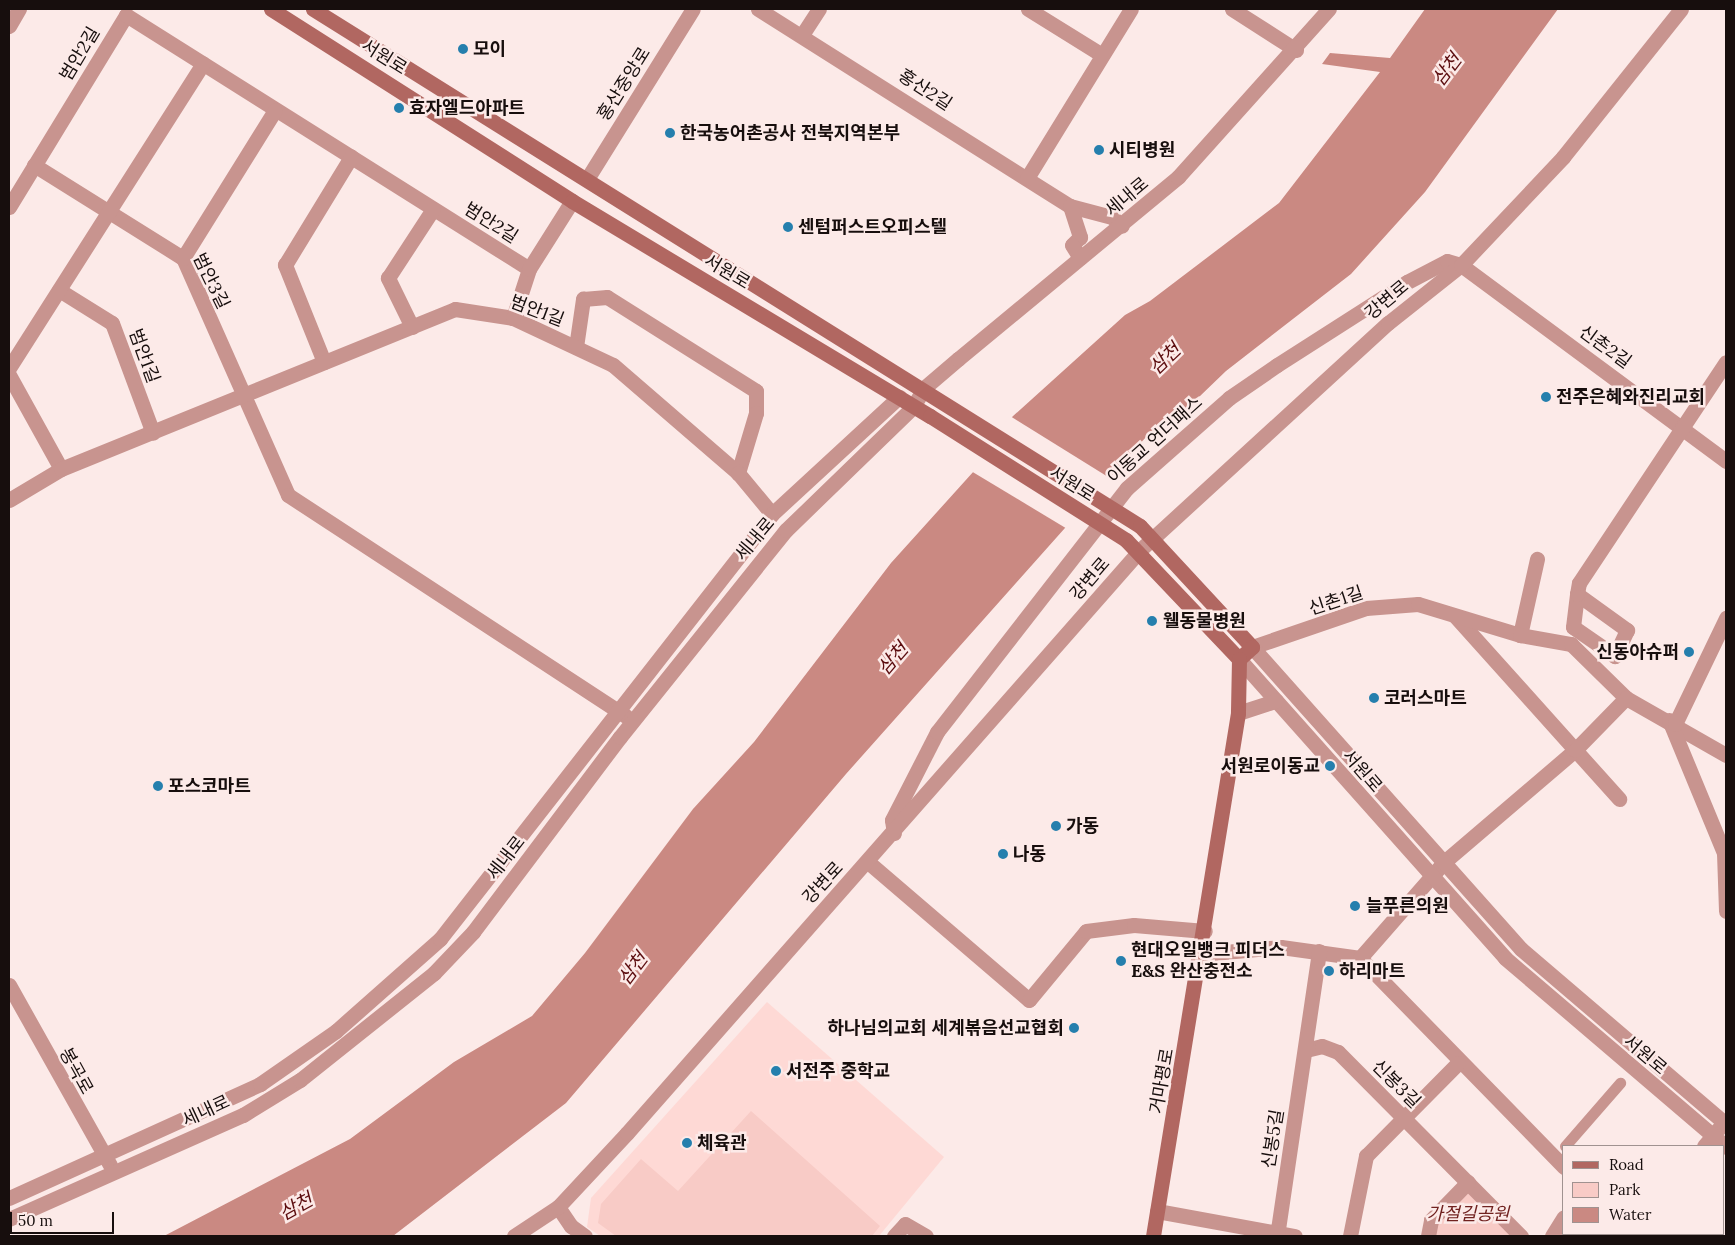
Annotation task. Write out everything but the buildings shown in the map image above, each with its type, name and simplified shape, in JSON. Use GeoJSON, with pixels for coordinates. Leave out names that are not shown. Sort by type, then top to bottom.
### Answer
{"type":"FeatureCollection","features":[{"type":"Feature","properties":{"kind":"main road","name":"서원로"},"geometry":{"type":"LineString","coordinates":[[271,9],[572,201],[899,397],[1126,540],[1140,550],[1239,659]]}},
{"type":"Feature","properties":{"kind":"main road","name":"서원로"},"geometry":{"type":"LineString","coordinates":[[313,9],[924,388],[1140,526],[1155,537],[1252,647]]}},
{"type":"Feature","properties":{"kind":"main road"},"geometry":{"type":"LineString","coordinates":[[1239,659],[1252,647]]}},
{"type":"Feature","properties":{"kind":"main road","name":"거마평로"},"geometry":{"type":"LineString","coordinates":[[1153,1236],[1202,954],[1238,713],[1239,659]]}},
{"type":"Feature","properties":{"kind":"street"},"geometry":{"type":"LineString","coordinates":[[9,26],[19,9]]}},
{"type":"Feature","properties":{"kind":"street","name":"홍산중앙로"},"geometry":{"type":"LineString","coordinates":[[587,179],[693,9]]}},
{"type":"Feature","properties":{"kind":"street","name":"홍산2길"},"geometry":{"type":"LineString","coordinates":[[758,9],[802,35],[1070,206],[1112,217],[1122,226]]}},
{"type":"Feature","properties":{"kind":"street"},"geometry":{"type":"LineString","coordinates":[[802,35],[819,9]]}},
{"type":"Feature","properties":{"kind":"street"},"geometry":{"type":"LineString","coordinates":[[1028,9],[1102,55]]}},
{"type":"Feature","properties":{"kind":"street"},"geometry":{"type":"LineString","coordinates":[[1027,178],[1131,9]]}},
{"type":"Feature","properties":{"kind":"street"},"geometry":{"type":"LineString","coordinates":[[1232,9],[1296,50]]}},
{"type":"Feature","properties":{"kind":"street","name":"세내로"},"geometry":{"type":"LineString","coordinates":[[9,1198],[260,1084],[336,1031],[440,939],[772,514],[899,397],[924,388],[1080,258],[1122,226],[1178,177],[1296,50],[1329,9]]}},
{"type":"Feature","properties":{"kind":"street","name":"강변로"},"geometry":{"type":"LineString","coordinates":[[514,1236],[558,1207],[894,833],[1140,550],[1388,323],[1461,265],[1563,157],[1681,9]]}},
{"type":"Feature","properties":{"kind":"street","name":"범안2길"},"geometry":{"type":"LineString","coordinates":[[34,165],[126,15],[529,269]]}},
{"type":"Feature","properties":{"kind":"street"},"geometry":{"type":"LineString","coordinates":[[9,368],[203,64]]}},
{"type":"Feature","properties":{"kind":"street"},"geometry":{"type":"LineString","coordinates":[[183,258],[275,110]]}},
{"type":"Feature","properties":{"kind":"street"},"geometry":{"type":"LineString","coordinates":[[324,362],[285,265],[351,157]]}},
{"type":"Feature","properties":{"kind":"street"},"geometry":{"type":"LineString","coordinates":[[9,207],[34,165]]}},
{"type":"Feature","properties":{"kind":"street","name":"범안3길"},"geometry":{"type":"LineString","coordinates":[[34,165],[183,258],[243,399]]}},
{"type":"Feature","properties":{"kind":"street"},"geometry":{"type":"LineString","coordinates":[[514,318],[529,269],[572,201]]}},
{"type":"Feature","properties":{"kind":"street"},"geometry":{"type":"LineString","coordinates":[[1070,206],[1080,237],[1072,245],[1080,258]]}},
{"type":"Feature","properties":{"kind":"street"},"geometry":{"type":"LineString","coordinates":[[412,327],[388,278],[433,209]]}},
{"type":"Feature","properties":{"kind":"street","name":"이동교 언더패스"},"geometry":{"type":"LineString","coordinates":[[894,833],[892,820],[937,732],[1127,488],[1229,398],[1277,365],[1407,282],[1447,261],[1461,265]]}},
{"type":"Feature","properties":{"kind":"street","name":"신촌2길"},"geometry":{"type":"LineString","coordinates":[[1461,265],[1726,461]]}},
{"type":"Feature","properties":{"kind":"street","name":"범안1길"},"geometry":{"type":"LineString","coordinates":[[59,290],[112,323],[153,432]]}},
{"type":"Feature","properties":{"kind":"street"},"geometry":{"type":"LineString","coordinates":[[576,347],[583,299],[607,297],[756,391],[756,413],[738,473]]}},
{"type":"Feature","properties":{"kind":"street","name":"범안1길"},"geometry":{"type":"LineString","coordinates":[[9,500],[61,469],[153,432],[243,399],[324,362],[455,309],[514,318],[613,365],[738,473],[772,514]]}},
{"type":"Feature","properties":{"kind":"street"},"geometry":{"type":"LineString","coordinates":[[1615,656],[1573,627],[1579,583],[1681,426],[1726,362]]}},
{"type":"Feature","properties":{"kind":"street"},"geometry":{"type":"LineString","coordinates":[[9,375],[61,469]]}},
{"type":"Feature","properties":{"kind":"street","name":"세내로"},"geometry":{"type":"LineString","coordinates":[[9,1219],[243,1115],[300,1080],[434,973],[473,932],[633,721],[786,530],[913,407],[924,388]]}},
{"type":"Feature","properties":{"kind":"street"},"geometry":{"type":"LineString","coordinates":[[243,399],[288,495],[633,721]]}},
{"type":"Feature","properties":{"kind":"street"},"geometry":{"type":"LineString","coordinates":[[1520,635],[1537,559]]}},
{"type":"Feature","properties":{"kind":"street"},"geometry":{"type":"LineString","coordinates":[[1577,594],[1627,630],[1615,656],[1611,680]]}},
{"type":"Feature","properties":{"kind":"street","name":"신촌1길"},"geometry":{"type":"LineString","coordinates":[[1252,647],[1366,608],[1418,604],[1520,635],[1571,644],[1611,680],[1626,698],[1672,722],[1726,755]]}},
{"type":"Feature","properties":{"kind":"street"},"geometry":{"type":"LineString","coordinates":[[1454,615],[1619,799]]}},
{"type":"Feature","properties":{"kind":"street"},"geometry":{"type":"LineString","coordinates":[[1726,618],[1672,722],[1724,852],[1726,911]]}},
{"type":"Feature","properties":{"kind":"street","name":"서원로"},"geometry":{"type":"LineString","coordinates":[[1252,647],[1521,949],[1725,1123]]}},
{"type":"Feature","properties":{"kind":"street","name":"서원로"},"geometry":{"type":"LineString","coordinates":[[1239,659],[1430,878],[1505,958],[1709,1141]]}},
{"type":"Feature","properties":{"kind":"street"},"geometry":{"type":"LineString","coordinates":[[1360,958],[1444,862],[1575,750],[1626,698]]}},
{"type":"Feature","properties":{"kind":"street"},"geometry":{"type":"LineString","coordinates":[[1238,713],[1276,701]]}},
{"type":"Feature","properties":{"kind":"street"},"geometry":{"type":"LineString","coordinates":[[868,862],[1028,1000],[1086,931],[1134,925],[1205,931]]}},
{"type":"Feature","properties":{"kind":"street"},"geometry":{"type":"LineString","coordinates":[[1202,954],[1281,947],[1360,958],[1458,1063],[1562,1155]]}},
{"type":"Feature","properties":{"kind":"street"},"geometry":{"type":"LineString","coordinates":[[1306,1050],[1319,952]]}},
{"type":"Feature","properties":{"kind":"street","name":"봉곡로"},"geometry":{"type":"LineString","coordinates":[[9,985],[115,1172]]}},
{"type":"Feature","properties":{"kind":"street","name":"신봉3길"},"geometry":{"type":"LineString","coordinates":[[1306,1050],[1322,1046],[1338,1052],[1522,1236]]}},
{"type":"Feature","properties":{"kind":"street","name":"신봉5길"},"geometry":{"type":"LineString","coordinates":[[1277,1235],[1306,1050]]}},
{"type":"Feature","properties":{"kind":"street"},"geometry":{"type":"LineString","coordinates":[[1353,1236],[1366,1156],[1458,1063]]}},
{"type":"Feature","properties":{"kind":"street"},"geometry":{"type":"LineString","coordinates":[[1570,1145],[1620,1083]]}},
{"type":"Feature","properties":{"kind":"street"},"geometry":{"type":"LineString","coordinates":[[1709,1141],[1725,1123]]}},
{"type":"Feature","properties":{"kind":"street"},"geometry":{"type":"LineString","coordinates":[[1428,1236],[1431,1220],[1468,1182]]}},
{"type":"Feature","properties":{"kind":"street"},"geometry":{"type":"LineString","coordinates":[[558,1207],[571,1226],[585,1236]]}},
{"type":"Feature","properties":{"kind":"street"},"geometry":{"type":"LineString","coordinates":[[1157,1211],[1277,1235],[1295,1236]]}},
{"type":"Feature","properties":{"kind":"street"},"geometry":{"type":"LineString","coordinates":[[1552,1236],[1562,1220]]}},
{"type":"Feature","properties":{"kind":"street"},"geometry":{"type":"LineString","coordinates":[[894,1236],[905,1224],[926,1236]]}},
{"type":"Feature","properties":{"kind":"shaded area","name":"서전주 중학교"},"geometry":{"type":"Polygon","coordinates":[[[767,1002],[944,1157],[879,1236],[600,1236],[587,1227],[591,1198],[767,1002]]]}},
{"type":"Feature","properties":{"kind":"green space"},"geometry":{"type":"Polygon","coordinates":[[[751,1111],[880,1226],[872,1236],[616,1236],[598,1223],[601,1204],[641,1159],[678,1191],[751,1111]]]}},
{"type":"Feature","properties":{"kind":"green space","name":"가절길공원"},"geometry":{"type":"Polygon","coordinates":[[[1468,1182],[1521,1236],[1428,1236],[1468,1182]]]}},
{"type":"Feature","properties":{"kind":"water","name":"삼천"},"geometry":{"type":"Polygon","coordinates":[[[1425,9],[1558,9],[1425,192],[1351,274],[1226,371],[1172,423],[1146,437],[846,774],[566,1103],[393,1236],[164,1236],[350,1139],[454,1062],[532,1016],[585,953],[693,809],[754,742],[891,563],[974,471],[1012,417],[1125,315],[1150,301],[1279,203],[1380,72],[1322,64],[1330,53],[1390,58],[1425,9]]]}},
{"type":"Feature","properties":{"kind":"pier"},"geometry":{"type":"Polygon","coordinates":[[[1010,416],[1113,480],[1069,530],[971,471],[1010,416]]]}},
{"type":"Feature","properties":{"kind":"place","name":"모이"},"geometry":{"type":"Point","coordinates":[463,49]}},
{"type":"Feature","properties":{"kind":"place","name":"효자엘드아파트"},"geometry":{"type":"Point","coordinates":[399,108]}},
{"type":"Feature","properties":{"kind":"place","name":"한국농어촌공사 전북지역본부"},"geometry":{"type":"Point","coordinates":[670,133]}},
{"type":"Feature","properties":{"kind":"place","name":"시티병원"},"geometry":{"type":"Point","coordinates":[1099,150]}},
{"type":"Feature","properties":{"kind":"place","name":"센텀퍼스트오피스텔"},"geometry":{"type":"Point","coordinates":[788,227]}},
{"type":"Feature","properties":{"kind":"place","name":"전주은혜와진리교회"},"geometry":{"type":"Point","coordinates":[1546,397]}},
{"type":"Feature","properties":{"kind":"place","name":"웰동물병원"},"geometry":{"type":"Point","coordinates":[1152,621]}},
{"type":"Feature","properties":{"kind":"place","name":"신동아슈퍼"},"geometry":{"type":"Point","coordinates":[1689,652]}},
{"type":"Feature","properties":{"kind":"place","name":"코러스마트"},"geometry":{"type":"Point","coordinates":[1374,698]}},
{"type":"Feature","properties":{"kind":"place","name":"서원로이동교"},"geometry":{"type":"Point","coordinates":[1330,766]}},
{"type":"Feature","properties":{"kind":"place","name":"포스코마트"},"geometry":{"type":"Point","coordinates":[158,786]}},
{"type":"Feature","properties":{"kind":"place","name":"가동"},"geometry":{"type":"Point","coordinates":[1056,826]}},
{"type":"Feature","properties":{"kind":"place","name":"나동"},"geometry":{"type":"Point","coordinates":[1003,854]}},
{"type":"Feature","properties":{"kind":"place","name":"늘푸른의원"},"geometry":{"type":"Point","coordinates":[1355,906]}},
{"type":"Feature","properties":{"kind":"place","name":"현대오일뱅크 피더스 E&S 완산충전소"},"geometry":{"type":"Point","coordinates":[1121,961]}},
{"type":"Feature","properties":{"kind":"place","name":"하리마트"},"geometry":{"type":"Point","coordinates":[1329,971]}},
{"type":"Feature","properties":{"kind":"place","name":"하나님의교회 세계볶음선교협회"},"geometry":{"type":"Point","coordinates":[1074,1028]}},
{"type":"Feature","properties":{"kind":"place","name":"서전주 중학교"},"geometry":{"type":"Point","coordinates":[776,1071]}},
{"type":"Feature","properties":{"kind":"place","name":"체육관"},"geometry":{"type":"Point","coordinates":[687,1143]}}]}
